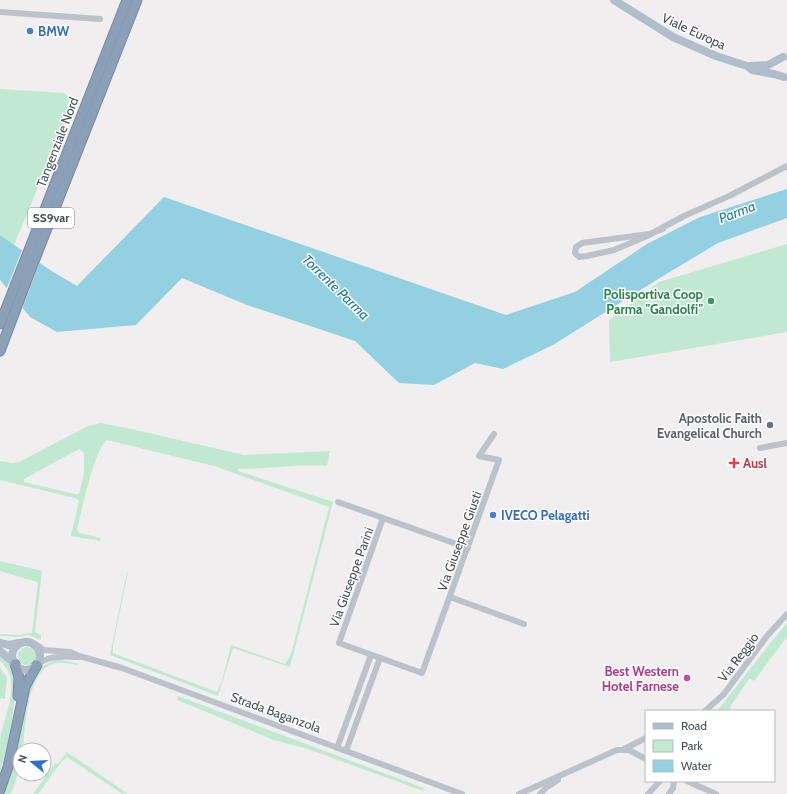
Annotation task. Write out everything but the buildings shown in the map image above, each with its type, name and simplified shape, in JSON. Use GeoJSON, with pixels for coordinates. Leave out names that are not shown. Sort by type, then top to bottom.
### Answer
{"type":"FeatureCollection","features":[{"type":"Feature","properties":{"kind":"highway"},"geometry":{"type":"LineString","coordinates":[[99,83],[127,0]]}},
{"type":"Feature","properties":{"kind":"highway"},"geometry":{"type":"LineString","coordinates":[[99,83],[137,0]]}},
{"type":"Feature","properties":{"kind":"highway","name":"Tangenziale Nord"},"geometry":{"type":"LineString","coordinates":[[0,324],[99,83]]}},
{"type":"Feature","properties":{"kind":"highway","name":"SS9var"},"geometry":{"type":"LineString","coordinates":[[0,351],[99,83]]}},
{"type":"Feature","properties":{"kind":"highway"},"geometry":{"type":"LineString","coordinates":[[0,779],[19,694],[20,678],[15,664]]}},
{"type":"Feature","properties":{"kind":"highway"},"geometry":{"type":"LineString","coordinates":[[0,790],[10,762],[25,687],[38,665]]}},
{"type":"Feature","properties":{"kind":"main road","name":"Viale Europa"},"geometry":{"type":"LineString","coordinates":[[614,0],[673,37],[716,56],[746,66],[752,70],[774,74],[785,78]]}},
{"type":"Feature","properties":{"kind":"main road","name":"Viale Europa"},"geometry":{"type":"LineString","coordinates":[[746,66],[768,65],[785,56]]}},
{"type":"Feature","properties":{"kind":"main road","name":"Viale Europa"},"geometry":{"type":"LineString","coordinates":[[785,56],[778,62],[780,75],[785,78]]}},
{"type":"Feature","properties":{"kind":"main road","name":"Strada Baganzola"},"geometry":{"type":"LineString","coordinates":[[0,643],[10,645],[28,641],[37,645]]}},
{"type":"Feature","properties":{"kind":"main road"},"geometry":{"type":"LineString","coordinates":[[15,664],[12,660],[12,652],[19,643]]}},
{"type":"Feature","properties":{"kind":"main road"},"geometry":{"type":"LineString","coordinates":[[37,645],[40,649],[41,656],[38,665]]}},
{"type":"Feature","properties":{"kind":"main road","name":"Strada Baganzola"},"geometry":{"type":"LineString","coordinates":[[0,651],[20,669],[32,669],[38,665]]}},
{"type":"Feature","properties":{"kind":"street"},"geometry":{"type":"LineString","coordinates":[[0,12],[100,19]]}},
{"type":"Feature","properties":{"kind":"street"},"geometry":{"type":"LineString","coordinates":[[663,229],[649,234],[582,243],[576,247],[576,253],[579,257],[584,257],[614,250],[663,229],[684,216],[787,166]]}},
{"type":"Feature","properties":{"kind":"street","name":"Via Giuseppe Giusti"},"geometry":{"type":"LineString","coordinates":[[380,658],[422,674],[499,460],[479,456],[494,434]]}},
{"type":"Feature","properties":{"kind":"street"},"geometry":{"type":"LineString","coordinates":[[760,448],[787,443]]}},
{"type":"Feature","properties":{"kind":"street"},"geometry":{"type":"LineString","coordinates":[[338,502],[468,548]]}},
{"type":"Feature","properties":{"kind":"street","name":"Via Giuseppe Parini"},"geometry":{"type":"LineString","coordinates":[[371,655],[339,643],[383,518]]}},
{"type":"Feature","properties":{"kind":"street"},"geometry":{"type":"LineString","coordinates":[[450,597],[524,624]]}},
{"type":"Feature","properties":{"kind":"street","name":"Via Reggio"},"geometry":{"type":"LineString","coordinates":[[706,710],[714,705],[724,694],[767,636],[787,614]]}},
{"type":"Feature","properties":{"kind":"street","name":"Strada Baganzola"},"geometry":{"type":"LineString","coordinates":[[37,645],[44,650],[67,651],[81,657],[122,668],[462,794]]}},
{"type":"Feature","properties":{"kind":"street"},"geometry":{"type":"LineString","coordinates":[[337,748],[371,655],[380,658],[346,751]]}},
{"type":"Feature","properties":{"kind":"street","name":"Strada Baganzola"},"geometry":{"type":"LineString","coordinates":[[38,665],[42,661],[52,657],[81,657]]}},
{"type":"Feature","properties":{"kind":"street"},"geometry":{"type":"LineString","coordinates":[[518,794],[618,750],[624,749],[645,738]]}},
{"type":"Feature","properties":{"kind":"street"},"geometry":{"type":"LineString","coordinates":[[624,749],[635,752],[645,758]]}},
{"type":"Feature","properties":{"kind":"street"},"geometry":{"type":"LineString","coordinates":[[540,794],[569,771]]}},
{"type":"Feature","properties":{"kind":"street"},"geometry":{"type":"LineString","coordinates":[[648,794],[659,782]]}},
{"type":"Feature","properties":{"kind":"street"},"geometry":{"type":"LineString","coordinates":[[669,794],[673,788],[674,782]]}},
{"type":"Feature","properties":{"kind":"street"},"geometry":{"type":"LineString","coordinates":[[689,782],[716,794]]}},
{"type":"Feature","properties":{"kind":"green space"},"geometry":{"type":"Polygon","coordinates":[[[0,89],[64,93],[74,101],[14,245],[0,235],[0,89]]]}},
{"type":"Feature","properties":{"kind":"green space","name":"Polisportiva Coop Parma \"Gandolfi\""},"geometry":{"type":"Polygon","coordinates":[[[787,244],[787,332],[610,362],[609,320],[659,282],[787,244]]]}},
{"type":"Feature","properties":{"kind":"green space"},"geometry":{"type":"Polygon","coordinates":[[[101,423],[244,455],[330,451],[327,466],[238,469],[238,471],[333,502],[290,667],[233,648],[218,696],[110,655],[127,572],[113,645],[113,653],[217,692],[222,681],[231,645],[285,664],[289,658],[329,507],[214,466],[107,440],[102,445],[93,467],[77,529],[79,533],[101,538],[100,541],[71,536],[79,501],[75,498],[0,480],[0,461],[11,463],[19,462],[88,426],[101,423]],[[79,449],[24,479],[24,482],[79,494],[84,473],[84,453],[79,449]]]}},
{"type":"Feature","properties":{"kind":"green space"},"geometry":{"type":"Polygon","coordinates":[[[0,561],[42,571],[35,632],[41,635],[41,640],[29,635],[18,637],[0,636],[0,634],[18,635],[32,633],[38,583],[0,571],[0,561]]]}},
{"type":"Feature","properties":{"kind":"green space"},"geometry":{"type":"Polygon","coordinates":[[[787,623],[787,637],[754,681],[750,678],[731,705],[730,710],[718,710],[787,623]]]}},
{"type":"Feature","properties":{"kind":"green space"},"geometry":{"type":"Polygon","coordinates":[[[27,647],[33,650],[36,656],[33,662],[27,665],[21,662],[18,656],[21,650],[27,647]]]}},
{"type":"Feature","properties":{"kind":"green space"},"geometry":{"type":"Polygon","coordinates":[[[0,656],[12,667],[14,672],[15,694],[12,722],[0,773],[0,741],[10,700],[11,679],[7,669],[0,661],[0,656]]]}},
{"type":"Feature","properties":{"kind":"green space"},"geometry":{"type":"Polygon","coordinates":[[[55,660],[77,663],[78,665],[57,663],[50,665],[42,671],[36,680],[32,691],[26,716],[24,742],[15,742],[29,687],[43,666],[55,660]]]}},
{"type":"Feature","properties":{"kind":"green space"},"geometry":{"type":"Polygon","coordinates":[[[0,667],[7,678],[5,699],[0,698],[0,667]]]}},
{"type":"Feature","properties":{"kind":"green space"},"geometry":{"type":"Polygon","coordinates":[[[178,696],[424,788],[423,791],[308,749],[274,740],[177,700],[178,696]]]}},
{"type":"Feature","properties":{"kind":"green space"},"geometry":{"type":"Polygon","coordinates":[[[12,752],[12,782],[15,783],[11,794],[1,794],[12,752]]]}},
{"type":"Feature","properties":{"kind":"green space"},"geometry":{"type":"Polygon","coordinates":[[[67,752],[128,794],[121,793],[67,757],[62,761],[52,775],[52,767],[55,763],[58,764],[67,752]]]}},
{"type":"Feature","properties":{"kind":"green space"},"geometry":{"type":"Polygon","coordinates":[[[42,782],[47,782],[38,794],[33,794],[42,782]]]}},
{"type":"Feature","properties":{"kind":"water"},"geometry":{"type":"Polygon","coordinates":[[[787,189],[787,218],[718,243],[553,345],[503,369],[475,363],[434,385],[399,383],[355,341],[247,305],[182,278],[136,325],[57,332],[30,317],[0,280],[0,235],[50,270],[77,286],[164,197],[506,315],[575,292],[647,244],[700,217],[787,189]]]}},
{"type":"Feature","properties":{"kind":"pier"},"geometry":{"type":"Polygon","coordinates":[[[23,248],[40,261],[22,310],[6,290],[23,248]]]}},
{"type":"Feature","properties":{"kind":"place","name":"BMW"},"geometry":{"type":"Point","coordinates":[30,31]}},
{"type":"Feature","properties":{"kind":"place","name":"Polisportiva Coop Parma \"Gandolfi\""},"geometry":{"type":"Point","coordinates":[711,301]}},
{"type":"Feature","properties":{"kind":"place","name":"Apostolic Faith Evangelical Church"},"geometry":{"type":"Point","coordinates":[770,425]}},
{"type":"Feature","properties":{"kind":"place","name":"Ausl"},"geometry":{"type":"Point","coordinates":[734,463]}},
{"type":"Feature","properties":{"kind":"place","name":"IVECO Pelagatti"},"geometry":{"type":"Point","coordinates":[493,515]}},
{"type":"Feature","properties":{"kind":"place","name":"Best Western Hotel Farnese"},"geometry":{"type":"Point","coordinates":[687,678]}},
{"type":"Feature","properties":{"kind":"water label","name":"Parma"},"geometry":{"type":"Point","coordinates":[737,212]}},
{"type":"Feature","properties":{"kind":"water label","name":"Torrente Parma"},"geometry":{"type":"Point","coordinates":[336,287]}}]}
